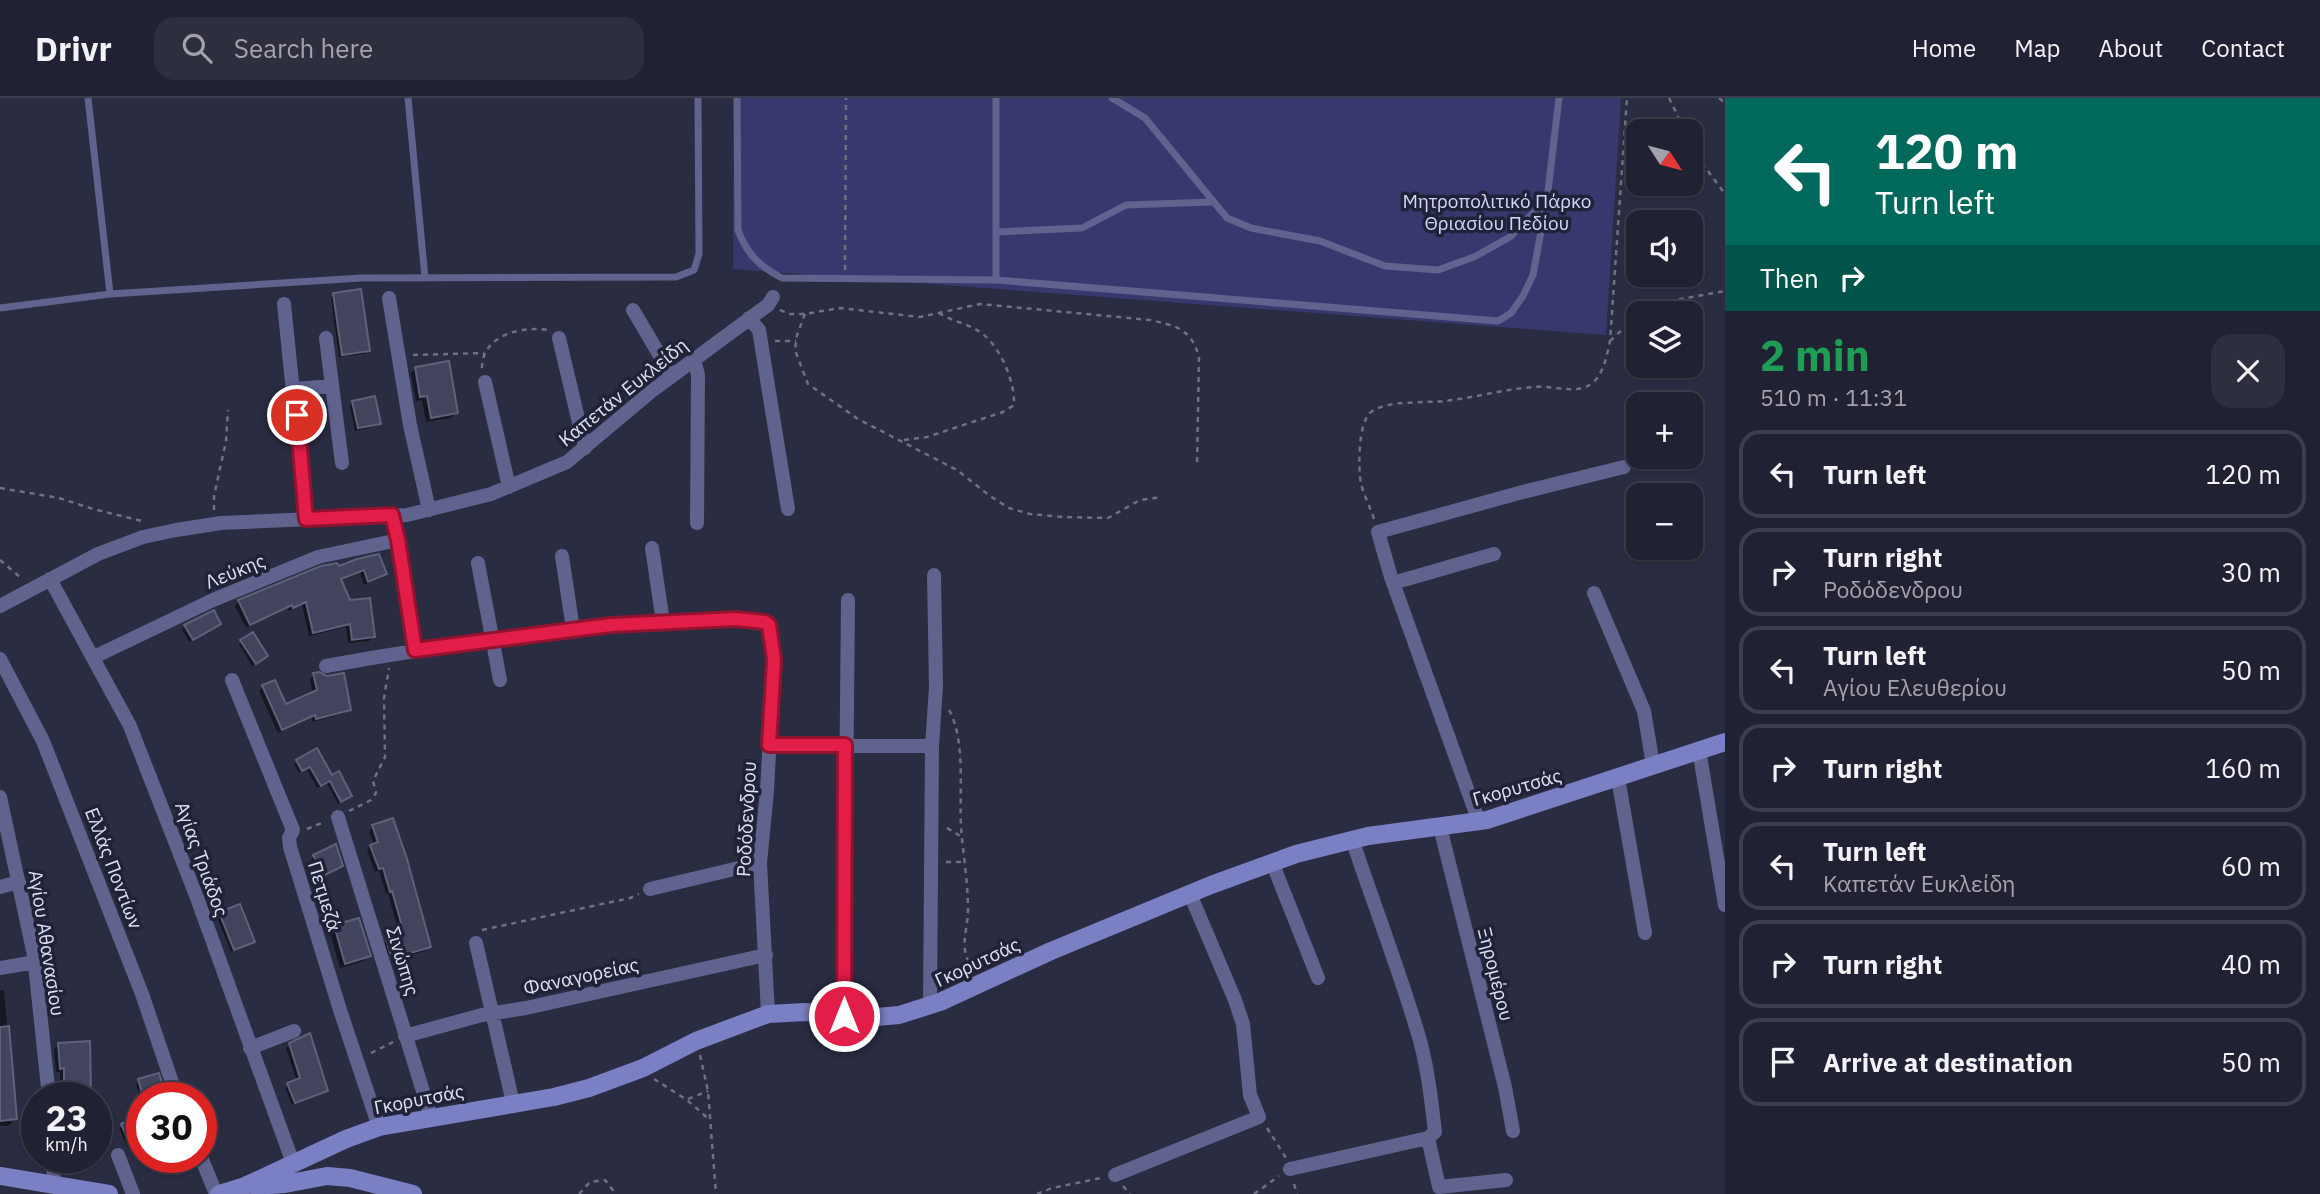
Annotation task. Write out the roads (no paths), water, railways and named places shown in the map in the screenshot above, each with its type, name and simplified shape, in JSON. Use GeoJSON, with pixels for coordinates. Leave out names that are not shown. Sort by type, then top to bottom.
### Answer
{"type":"FeatureCollection","features":[{"type":"Feature","properties":{"kind":"street"},"geometry":{"type":"LineString","coordinates":[[389,298],[410,425],[429,510]]}},
{"type":"Feature","properties":{"kind":"street","name":"Καπετάν Ευκλείδη"},"geometry":{"type":"LineString","coordinates":[[0,606],[124,544],[176,530],[214,524],[392,515],[429,510],[466,502],[547,472],[567,462],[671,376],[770,301]]}},
{"type":"Feature","properties":{"kind":"street"},"geometry":{"type":"LineString","coordinates":[[284,304],[306,519]]}},
{"type":"Feature","properties":{"kind":"street"},"geometry":{"type":"LineString","coordinates":[[634,310],[671,376]]}},
{"type":"Feature","properties":{"kind":"street"},"geometry":{"type":"LineString","coordinates":[[749,318],[759,330],[788,509]]}},
{"type":"Feature","properties":{"kind":"street"},"geometry":{"type":"LineString","coordinates":[[326,338],[342,463]]}},
{"type":"Feature","properties":{"kind":"street"},"geometry":{"type":"LineString","coordinates":[[559,338],[585,448]]}},
{"type":"Feature","properties":{"kind":"street"},"geometry":{"type":"LineString","coordinates":[[694,359],[698,375],[697,523]]}},
{"type":"Feature","properties":{"kind":"street"},"geometry":{"type":"LineString","coordinates":[[485,382],[509,487]]}},
{"type":"Feature","properties":{"kind":"street"},"geometry":{"type":"LineString","coordinates":[[294,389],[332,386]]}},
{"type":"Feature","properties":{"kind":"street"},"geometry":{"type":"LineString","coordinates":[[1479,822],[1393,583],[1378,532],[1624,467]]}},
{"type":"Feature","properties":{"kind":"street"},"geometry":{"type":"LineString","coordinates":[[392,515],[415,650]]}},
{"type":"Feature","properties":{"kind":"street","name":"Λεύκης"},"geometry":{"type":"LineString","coordinates":[[94,657],[213,600],[318,557],[398,540]]}},
{"type":"Feature","properties":{"kind":"street"},"geometry":{"type":"LineString","coordinates":[[327,666],[492,639],[663,622],[652,548]]}},
{"type":"Feature","properties":{"kind":"street"},"geometry":{"type":"LineString","coordinates":[[1393,583],[1494,554]]}},
{"type":"Feature","properties":{"kind":"street"},"geometry":{"type":"LineString","coordinates":[[562,556],[573,629]]}},
{"type":"Feature","properties":{"kind":"street"},"geometry":{"type":"LineString","coordinates":[[478,564],[500,680]]}},
{"type":"Feature","properties":{"kind":"street"},"geometry":{"type":"LineString","coordinates":[[930,1005],[932,746],[936,687],[934,575]]}},
{"type":"Feature","properties":{"kind":"street","name":"Αγίας Τριάδος"},"geometry":{"type":"LineString","coordinates":[[50,579],[130,726],[293,1163]]}},
{"type":"Feature","properties":{"kind":"street"},"geometry":{"type":"LineString","coordinates":[[1594,593],[1644,711],[1653,765]]}},
{"type":"Feature","properties":{"kind":"street"},"geometry":{"type":"LineString","coordinates":[[844,1016],[848,600]]}},
{"type":"Feature","properties":{"kind":"street","name":"Ροδόδενδρου"},"geometry":{"type":"LineString","coordinates":[[663,622],[735,619],[765,622],[769,625],[774,660],[760,863],[768,1014]]}},
{"type":"Feature","properties":{"kind":"street","name":"Ελλάς Ποντίων"},"geometry":{"type":"LineString","coordinates":[[0,659],[43,741],[142,994],[172,1082]]}},
{"type":"Feature","properties":{"kind":"street","name":"Πετμεζά"},"geometry":{"type":"LineString","coordinates":[[232,680],[293,830],[290,847],[379,1126]]}},
{"type":"Feature","properties":{"kind":"street","name":"Γκορυτσάς"},"geometry":{"type":"LineString","coordinates":[[245,1186],[379,1126],[554,1097],[589,1088],[643,1068],[696,1041],[768,1014],[805,1012],[844,1016],[899,1015],[930,1005],[1190,894],[1272,862],[1352,839],[1479,822],[1725,742]]}},
{"type":"Feature","properties":{"kind":"street"},"geometry":{"type":"LineString","coordinates":[[769,745],[932,746]]}},
{"type":"Feature","properties":{"kind":"street"},"geometry":{"type":"LineString","coordinates":[[1699,750],[1725,905]]}},
{"type":"Feature","properties":{"kind":"street"},"geometry":{"type":"LineString","coordinates":[[1618,778],[1645,933]]}},
{"type":"Feature","properties":{"kind":"street","name":"Αγίου Αθανασίου"},"geometry":{"type":"LineString","coordinates":[[0,797],[35,962],[47,1082]]}},
{"type":"Feature","properties":{"kind":"street","name":"Σινώπης"},"geometry":{"type":"LineString","coordinates":[[338,817],[431,1117]]}},
{"type":"Feature","properties":{"kind":"street","name":"Ξηρομέρου"},"geometry":{"type":"LineString","coordinates":[[1440,827],[1505,1087],[1513,1130]]}},
{"type":"Feature","properties":{"kind":"street"},"geometry":{"type":"LineString","coordinates":[[1290,1169],[1428,1138],[1435,1132],[1431,1091],[1417,1029],[1352,839]]}},
{"type":"Feature","properties":{"kind":"street"},"geometry":{"type":"LineString","coordinates":[[1272,862],[1318,978]]}},
{"type":"Feature","properties":{"kind":"street"},"geometry":{"type":"LineString","coordinates":[[650,889],[760,863]]}},
{"type":"Feature","properties":{"kind":"street"},"geometry":{"type":"LineString","coordinates":[[0,887],[19,882]]}},
{"type":"Feature","properties":{"kind":"street"},"geometry":{"type":"LineString","coordinates":[[1115,1175],[1259,1117],[1248,1086],[1246,1049],[1239,1012],[1190,894]]}},
{"type":"Feature","properties":{"kind":"street"},"geometry":{"type":"LineString","coordinates":[[475,943],[513,1103]]}},
{"type":"Feature","properties":{"kind":"street","name":"Φαναγορείας"},"geometry":{"type":"LineString","coordinates":[[405,1036],[491,1014],[766,955]]}},
{"type":"Feature","properties":{"kind":"street"},"geometry":{"type":"LineString","coordinates":[[0,968],[35,962]]}},
{"type":"Feature","properties":{"kind":"street"},"geometry":{"type":"LineString","coordinates":[[250,1048],[294,1031]]}},
{"type":"Feature","properties":{"kind":"street"},"geometry":{"type":"LineString","coordinates":[[1428,1138],[1439,1188],[1506,1180]]}},
{"type":"Feature","properties":{"kind":"street"},"geometry":{"type":"LineString","coordinates":[[118,1155],[133,1194]]}},
{"type":"Feature","properties":{"kind":"street"},"geometry":{"type":"LineString","coordinates":[[54,1173],[54,1186]]}},
{"type":"Feature","properties":{"kind":"street"},"geometry":{"type":"LineString","coordinates":[[208,1173],[218,1194],[245,1186],[285,1184],[327,1177],[365,1188],[413,1194]]}},
{"type":"Feature","properties":{"kind":"street"},"geometry":{"type":"LineString","coordinates":[[0,1176],[109,1194]]}},
{"type":"Feature","properties":{"kind":"lane"},"geometry":{"type":"LineString","coordinates":[[88,98],[110,294]]}},
{"type":"Feature","properties":{"kind":"lane"},"geometry":{"type":"LineString","coordinates":[[408,98],[425,278]]}},
{"type":"Feature","properties":{"kind":"lane"},"geometry":{"type":"LineString","coordinates":[[0,309],[110,294],[361,278],[676,277],[694,270],[699,254],[698,98]]}},
{"type":"Feature","properties":{"kind":"lane"},"geometry":{"type":"LineString","coordinates":[[737,98],[738,230],[745,248],[755,261],[782,278],[996,280],[1498,321],[1511,313],[1533,275],[1547,199],[1559,98]]}},
{"type":"Feature","properties":{"kind":"lane"},"geometry":{"type":"LineString","coordinates":[[996,98],[996,280]]}},
{"type":"Feature","properties":{"kind":"lane"},"geometry":{"type":"LineString","coordinates":[[1112,98],[1145,118],[1227,218],[1251,228],[1321,241],[1384,266],[1438,270],[1474,257],[1510,237],[1547,199]]}},
{"type":"Feature","properties":{"kind":"lane"},"geometry":{"type":"LineString","coordinates":[[996,232],[1082,228],[1126,205],[1212,202]]}},
{"type":"Feature","properties":{"kind":"park label","name":"Μητροπολιτικό Πάρκο Θριασίου Πεδίου"},"geometry":{"type":"Point","coordinates":[1497,212]}}]}
